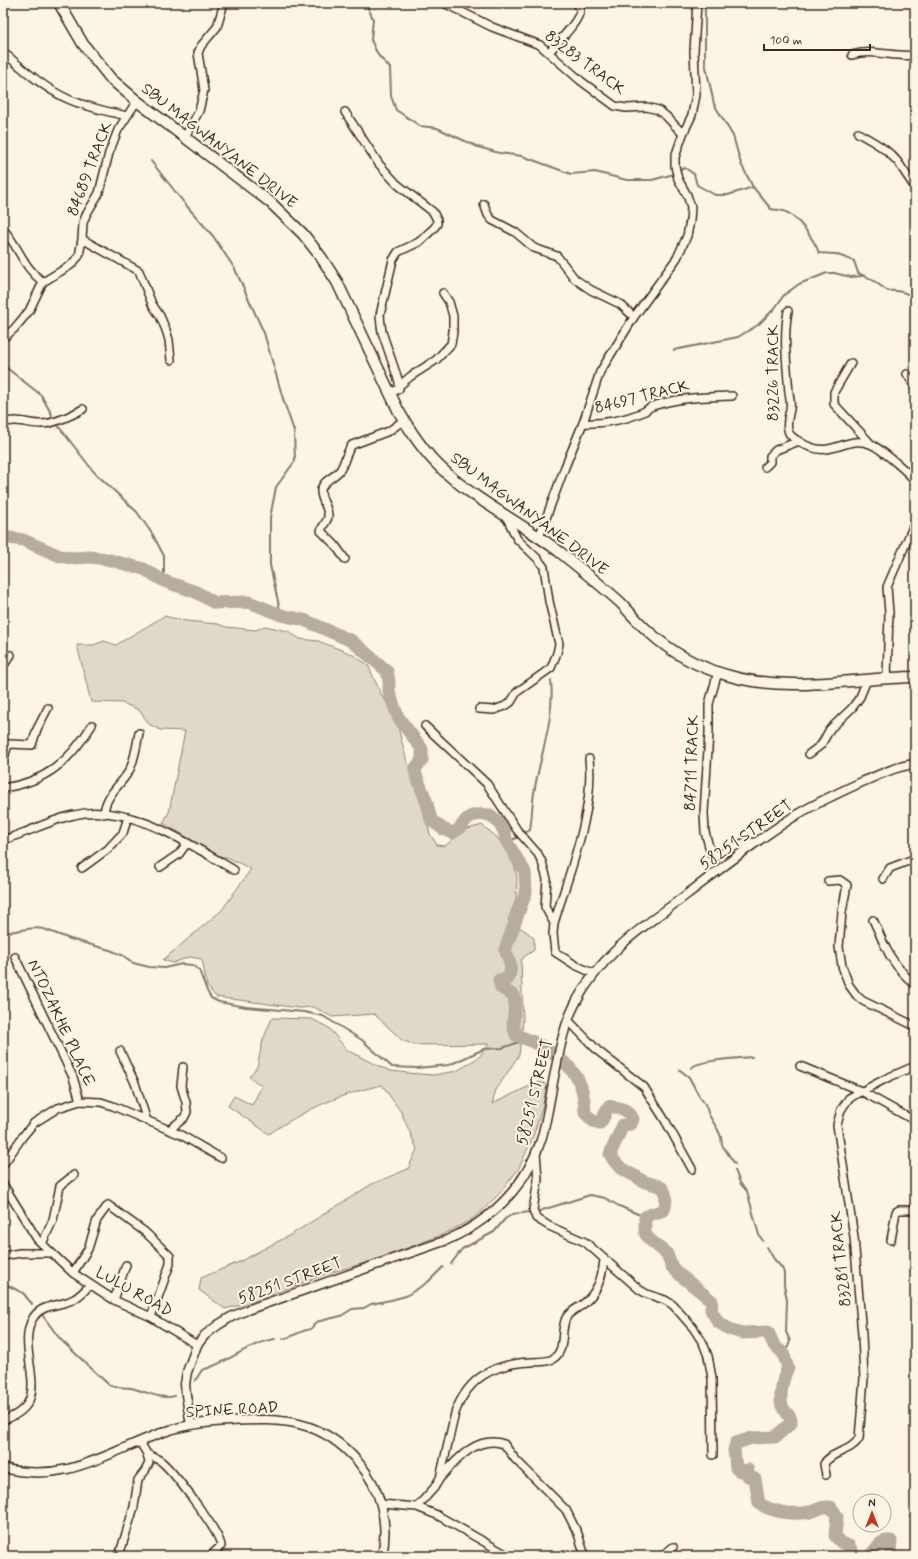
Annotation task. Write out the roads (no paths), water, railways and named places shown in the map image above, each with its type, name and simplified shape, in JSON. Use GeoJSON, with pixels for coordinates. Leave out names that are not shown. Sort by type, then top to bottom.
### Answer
{"type":"FeatureCollection","features":[{"type":"Feature","properties":{"kind":"main road","name":"SBU MAGWANYANE DRIVE"},"geometry":{"type":"LineString","coordinates":[[59,3],[92,57],[111,80],[137,102],[270,202],[286,216],[312,246],[337,282],[390,394],[404,420],[418,441],[440,467],[468,490],[575,564],[620,603],[647,631],[694,663],[743,680],[770,684],[797,684],[915,677]]}},
{"type":"Feature","properties":{"kind":"street"},"geometry":{"type":"LineString","coordinates":[[185,137],[199,111],[204,90],[198,53],[201,46],[217,27],[224,3]]}},
{"type":"Feature","properties":{"kind":"street","name":"83283 TRACK"},"geometry":{"type":"LineString","coordinates":[[444,3],[492,27],[534,42],[549,52],[581,81],[610,103],[620,108],[647,107],[658,110],[666,116],[682,134]]}},
{"type":"Feature","properties":{"kind":"street"},"geometry":{"type":"LineString","coordinates":[[549,52],[573,25],[580,14],[580,8],[576,3]]}},
{"type":"Feature","properties":{"kind":"street"},"geometry":{"type":"LineString","coordinates":[[539,538],[583,423],[600,372],[634,318],[673,264],[687,236],[691,207],[687,195],[678,179],[675,166],[675,157],[682,134],[692,115],[696,95],[694,51],[698,3]]}},
{"type":"Feature","properties":{"kind":"street"},"geometry":{"type":"LineString","coordinates":[[3,52],[42,83],[63,96],[97,109],[126,116]]}},
{"type":"Feature","properties":{"kind":"street"},"geometry":{"type":"LineString","coordinates":[[852,55],[864,52],[903,56],[915,55]]}},
{"type":"Feature","properties":{"kind":"street","name":"84689 TRACK"},"geometry":{"type":"LineString","coordinates":[[43,282],[75,262],[79,256],[83,223],[99,193],[109,153],[118,130],[126,116],[137,102]]}},
{"type":"Feature","properties":{"kind":"street"},"geometry":{"type":"LineString","coordinates":[[345,112],[370,152],[384,169],[397,184],[434,212],[437,220],[437,224],[434,228],[419,242],[400,250],[396,254],[393,260],[380,315],[382,332],[394,366],[399,386]]}},
{"type":"Feature","properties":{"kind":"street"},"geometry":{"type":"LineString","coordinates":[[858,133],[881,146],[890,154],[915,187]]}},
{"type":"Feature","properties":{"kind":"street"},"geometry":{"type":"LineString","coordinates":[[484,204],[488,215],[492,220],[515,232],[534,248],[557,256],[575,279],[591,290],[620,304],[634,318]]}},
{"type":"Feature","properties":{"kind":"street"},"geometry":{"type":"LineString","coordinates":[[3,229],[29,270],[43,282],[29,311],[14,329],[3,337]]}},
{"type":"Feature","properties":{"kind":"street"},"geometry":{"type":"LineString","coordinates":[[82,239],[139,271],[152,304],[160,316],[166,330],[171,360]]}},
{"type":"Feature","properties":{"kind":"street"},"geometry":{"type":"LineString","coordinates":[[390,394],[397,391],[399,386],[411,376],[436,360],[451,344],[453,316],[449,302],[444,293]]}},
{"type":"Feature","properties":{"kind":"street","name":"83226 TRACK"},"geometry":{"type":"LineString","coordinates":[[788,311],[786,336],[790,407],[787,428],[788,432],[793,438],[807,447],[826,450],[855,442],[871,444]]}},
{"type":"Feature","properties":{"kind":"street"},"geometry":{"type":"LineString","coordinates":[[851,363],[834,392],[834,404],[871,444],[915,480]]}},
{"type":"Feature","properties":{"kind":"street"},"geometry":{"type":"LineString","coordinates":[[907,374],[915,388]]}},
{"type":"Feature","properties":{"kind":"street","name":"84697 TRACK"},"geometry":{"type":"LineString","coordinates":[[583,423],[626,418],[642,413],[653,406],[687,398],[732,396]]}},
{"type":"Feature","properties":{"kind":"street"},"geometry":{"type":"LineString","coordinates":[[3,423],[12,420],[22,420],[41,424],[71,415],[83,409]]}},
{"type":"Feature","properties":{"kind":"street"},"geometry":{"type":"LineString","coordinates":[[345,559],[321,529],[327,521],[328,515],[328,509],[321,497],[322,487],[328,479],[340,471],[349,449],[356,442],[377,437],[389,431],[404,420]]}},
{"type":"Feature","properties":{"kind":"street"},"geometry":{"type":"LineString","coordinates":[[765,467],[770,462],[770,456],[776,450],[799,441]]}},
{"type":"Feature","properties":{"kind":"street"},"geometry":{"type":"LineString","coordinates":[[479,709],[494,710],[511,702],[518,692],[551,668],[559,644],[549,601],[544,567],[538,559],[517,539],[506,515]]}},
{"type":"Feature","properties":{"kind":"street"},"geometry":{"type":"LineString","coordinates":[[887,678],[889,613],[887,587],[915,522]]}},
{"type":"Feature","properties":{"kind":"street"},"geometry":{"type":"LineString","coordinates":[[3,666],[11,655]]}},
{"type":"Feature","properties":{"kind":"street","name":"84711 TRACK"},"geometry":{"type":"LineString","coordinates":[[718,672],[709,704],[709,732],[704,813],[707,842],[712,855],[724,852],[743,843],[756,843]]}},
{"type":"Feature","properties":{"kind":"street"},"geometry":{"type":"LineString","coordinates":[[809,754],[821,745],[830,729],[852,708],[860,697],[867,680]]}},
{"type":"Feature","properties":{"kind":"street"},"geometry":{"type":"LineString","coordinates":[[3,762],[9,744],[32,745],[37,729],[48,708]]}},
{"type":"Feature","properties":{"kind":"street"},"geometry":{"type":"LineString","coordinates":[[3,788],[29,783],[48,773],[66,759],[81,744],[92,725]]}},
{"type":"Feature","properties":{"kind":"street"},"geometry":{"type":"LineString","coordinates":[[424,726],[487,784],[517,830],[538,854],[547,879],[545,907],[554,923]]}},
{"type":"Feature","properties":{"kind":"street"},"geometry":{"type":"LineString","coordinates":[[104,814],[105,802],[120,784],[131,767],[139,733]]}},
{"type":"Feature","properties":{"kind":"street"},"geometry":{"type":"LineString","coordinates":[[589,758],[589,792],[583,826],[554,923],[553,934],[555,952],[575,965],[595,974]]}},
{"type":"Feature","properties":{"kind":"street","name":"58251 STREET"},"geometry":{"type":"LineString","coordinates":[[191,1425],[185,1384],[187,1372],[197,1345],[205,1336],[231,1317],[464,1233],[479,1224],[502,1202],[522,1178],[536,1151],[546,1120],[560,1049],[568,1020],[577,1002],[595,974],[620,946],[756,843],[799,814],[835,794],[887,771],[915,764]]}},
{"type":"Feature","properties":{"kind":"street"},"geometry":{"type":"LineString","coordinates":[[3,840],[42,825],[75,815],[89,813],[128,817],[148,824],[188,843],[234,870]]}},
{"type":"Feature","properties":{"kind":"street"},"geometry":{"type":"LineString","coordinates":[[82,868],[108,849],[123,833],[128,817]]}},
{"type":"Feature","properties":{"kind":"street"},"geometry":{"type":"LineString","coordinates":[[160,867],[179,854],[188,843]]}},
{"type":"Feature","properties":{"kind":"street"},"geometry":{"type":"LineString","coordinates":[[883,878],[890,868],[911,860],[915,856]]}},
{"type":"Feature","properties":{"kind":"street"},"geometry":{"type":"LineString","coordinates":[[828,881],[840,880],[847,885],[842,912],[839,947],[842,966],[853,991],[863,1001],[915,1026]]}},
{"type":"Feature","properties":{"kind":"street"},"geometry":{"type":"LineString","coordinates":[[873,920],[880,932],[887,951],[903,973],[915,985]]}},
{"type":"Feature","properties":{"kind":"street","name":"NTOZAKHE PLACE"},"geometry":{"type":"LineString","coordinates":[[15,957],[73,1076],[80,1101]]}},
{"type":"Feature","properties":{"kind":"street"},"geometry":{"type":"LineString","coordinates":[[568,1020],[598,1050],[636,1079],[646,1090],[666,1122],[692,1170]]}},
{"type":"Feature","properties":{"kind":"street"},"geometry":{"type":"LineString","coordinates":[[120,1051],[136,1083],[147,1121]]}},
{"type":"Feature","properties":{"kind":"street"},"geometry":{"type":"LineString","coordinates":[[800,1066],[861,1091],[915,1121]]}},
{"type":"Feature","properties":{"kind":"street","name":"83281 TRACK"},"geometry":{"type":"LineString","coordinates":[[826,1475],[824,1464],[828,1459],[853,1445],[859,1438],[864,1379],[854,1237],[842,1156],[836,1131],[838,1118],[849,1098],[915,1066]]}},
{"type":"Feature","properties":{"kind":"street"},"geometry":{"type":"LineString","coordinates":[[169,1130],[184,1118],[187,1112],[186,1102],[181,1086],[184,1068]]}},
{"type":"Feature","properties":{"kind":"street"},"geometry":{"type":"LineString","coordinates":[[3,1165],[34,1123],[58,1108],[80,1101],[101,1102],[196,1142],[221,1158]]}},
{"type":"Feature","properties":{"kind":"street"},"geometry":{"type":"LineString","coordinates":[[536,1151],[538,1180],[534,1205],[534,1214],[536,1218],[549,1226],[585,1242],[640,1290],[665,1300],[673,1305],[694,1329],[703,1343],[708,1356],[712,1378],[713,1456]]}},
{"type":"Feature","properties":{"kind":"street"},"geometry":{"type":"LineString","coordinates":[[42,1244],[55,1214],[60,1186],[74,1175]]}},
{"type":"Feature","properties":{"kind":"street","name":"LULU ROAD"},"geometry":{"type":"LineString","coordinates":[[3,1184],[26,1224],[37,1239],[73,1273],[90,1286],[114,1300],[152,1317],[197,1345]]}},
{"type":"Feature","properties":{"kind":"street"},"geometry":{"type":"LineString","coordinates":[[73,1273],[88,1249],[97,1220],[108,1205],[145,1232],[170,1256],[170,1264],[152,1317]]}},
{"type":"Feature","properties":{"kind":"street"},"geometry":{"type":"LineString","coordinates":[[891,1240],[896,1212],[899,1210],[915,1210]]}},
{"type":"Feature","properties":{"kind":"street"},"geometry":{"type":"LineString","coordinates":[[3,1256],[20,1253],[51,1253]]}},
{"type":"Feature","properties":{"kind":"street"},"geometry":{"type":"LineString","coordinates":[[440,1478],[459,1402],[471,1384],[483,1374],[501,1367],[529,1362],[547,1361],[554,1358],[561,1347],[562,1329],[567,1316],[591,1296],[601,1281],[604,1260]]}},
{"type":"Feature","properties":{"kind":"street"},"geometry":{"type":"LineString","coordinates":[[114,1300],[126,1266]]}},
{"type":"Feature","properties":{"kind":"street"},"geometry":{"type":"LineString","coordinates":[[3,1420],[18,1414],[28,1403],[31,1396],[32,1374],[28,1333],[33,1318],[44,1308],[73,1300],[90,1286]]}},
{"type":"Feature","properties":{"kind":"street","name":"SPINE ROAD"},"geometry":{"type":"LineString","coordinates":[[3,1468],[34,1474],[60,1472],[104,1458],[167,1431],[191,1425],[266,1419],[283,1420],[311,1427],[339,1443],[351,1453],[365,1470],[372,1482],[381,1504],[385,1526],[385,1540],[382,1556]]}},
{"type":"Feature","properties":{"kind":"street"},"geometry":{"type":"LineString","coordinates":[[119,1556],[134,1507],[138,1480],[145,1471],[148,1462],[147,1454],[140,1442]]}},
{"type":"Feature","properties":{"kind":"street"},"geometry":{"type":"LineString","coordinates":[[417,1507],[458,1458],[474,1447],[495,1442],[504,1444],[515,1459],[566,1510],[578,1534],[586,1556]]}},
{"type":"Feature","properties":{"kind":"street"},"geometry":{"type":"LineString","coordinates":[[147,1454],[164,1464],[174,1475],[216,1534],[221,1546],[220,1549],[210,1556]]}},
{"type":"Feature","properties":{"kind":"street"},"geometry":{"type":"LineString","coordinates":[[381,1504],[417,1507],[437,1515],[509,1556]]}},
{"type":"Feature","properties":{"kind":"street"},"geometry":{"type":"LineString","coordinates":[[662,1556],[673,1547]]}},
{"type":"Feature","properties":{"kind":"waterway"},"geometry":{"type":"LineString","coordinates":[[366,3],[373,19],[371,40],[378,55],[390,68],[391,96],[396,110],[420,126],[437,128],[478,147],[499,153],[522,156],[571,174],[595,172],[627,180],[652,180],[674,174]]}},
{"type":"Feature","properties":{"kind":"waterway"},"geometry":{"type":"LineString","coordinates":[[705,3],[705,62],[714,104],[733,136],[741,164],[753,187]]}},
{"type":"Feature","properties":{"kind":"waterway"},"geometry":{"type":"LineString","coordinates":[[151,161],[213,236],[235,269],[264,333],[294,431],[295,461],[276,487],[270,518],[270,565],[281,615]]}},
{"type":"Feature","properties":{"kind":"waterway"},"geometry":{"type":"LineString","coordinates":[[679,170],[685,168],[694,174],[697,185],[715,195],[728,195],[753,187],[771,209],[784,211],[796,219],[810,236],[819,253],[835,254],[854,261],[858,273],[871,279],[888,291],[902,292],[915,298]]}},
{"type":"Feature","properties":{"kind":"waterway"},"geometry":{"type":"LineString","coordinates":[[674,350],[738,337],[758,325],[775,308],[784,295],[799,284],[827,273],[851,277],[862,276]]}},
{"type":"Feature","properties":{"kind":"waterway"},"geometry":{"type":"LineString","coordinates":[[3,365],[41,395],[52,415]]}},
{"type":"Feature","properties":{"kind":"waterway"},"geometry":{"type":"LineString","coordinates":[[56,423],[94,472],[137,512],[153,535],[164,556],[164,581]]}},
{"type":"Feature","properties":{"kind":"waterway"},"geometry":{"type":"LineString","coordinates":[[3,537],[23,540],[60,556],[72,558],[91,557],[106,559],[144,569],[164,581],[196,592],[215,603],[249,602],[281,615],[304,620],[352,641],[387,671],[389,692],[398,717],[422,749],[422,760],[415,769],[427,803],[431,820],[443,829],[452,833],[459,829],[468,818],[480,815],[490,815],[498,822],[504,831],[507,842],[525,872],[526,892],[505,950],[510,964],[510,975],[508,979],[499,980],[501,988],[513,995],[515,1001],[513,1026],[516,1035],[547,1050],[568,1066],[576,1076],[581,1086],[584,1097],[585,1113],[593,1121],[600,1123],[609,1106],[623,1109],[631,1115],[633,1119],[631,1124],[623,1125],[610,1154],[617,1165],[623,1170],[636,1176],[642,1181],[659,1186],[664,1191],[666,1200],[664,1210],[645,1217],[645,1233],[649,1239],[667,1254],[672,1267],[712,1301],[711,1310],[718,1322],[729,1329],[742,1333],[768,1332],[774,1345],[783,1353],[788,1368],[782,1387],[781,1402],[791,1420],[791,1423],[775,1437],[752,1438],[736,1443],[734,1450],[736,1468],[740,1471],[748,1470],[748,1476],[755,1479],[759,1503],[770,1509],[797,1513],[810,1512],[822,1507],[831,1507],[837,1516],[835,1536],[842,1543],[849,1546],[855,1556]]}},
{"type":"Feature","properties":{"kind":"waterway"},"geometry":{"type":"LineString","coordinates":[[524,834],[530,830],[534,793],[549,723],[552,694],[551,680]]}},
{"type":"Feature","properties":{"kind":"waterway"},"geometry":{"type":"LineString","coordinates":[[507,842],[519,837]]}},
{"type":"Feature","properties":{"kind":"waterway"},"geometry":{"type":"LineString","coordinates":[[3,933],[34,928],[44,929],[70,939],[110,950],[124,956],[133,963],[149,967],[164,968],[182,964],[192,965],[199,970],[211,998],[219,1002],[246,1007],[304,1012],[323,1016],[362,1040],[392,1067],[416,1068],[449,1065],[484,1049],[502,1048],[528,1039]]}},
{"type":"Feature","properties":{"kind":"waterway"},"geometry":{"type":"LineString","coordinates":[[691,1068],[695,1065],[710,1061],[752,1057]]}},
{"type":"Feature","properties":{"kind":"waterway"},"geometry":{"type":"LineString","coordinates":[[680,1070],[689,1077],[705,1104],[721,1137],[722,1145],[735,1164]]}},
{"type":"Feature","properties":{"kind":"waterway"},"geometry":{"type":"LineString","coordinates":[[735,1170],[740,1183],[747,1191],[759,1235],[763,1241]]}},
{"type":"Feature","properties":{"kind":"waterway"},"geometry":{"type":"LineString","coordinates":[[536,1212],[590,1195],[605,1198],[619,1206],[645,1217]]}},
{"type":"Feature","properties":{"kind":"waterway"},"geometry":{"type":"LineString","coordinates":[[451,1264],[462,1249],[494,1232],[505,1219],[513,1214],[530,1212]]}},
{"type":"Feature","properties":{"kind":"waterway"},"geometry":{"type":"LineString","coordinates":[[767,1247],[784,1273],[784,1285],[787,1300],[786,1332],[790,1341],[788,1347],[783,1353]]}},
{"type":"Feature","properties":{"kind":"waterway"},"geometry":{"type":"LineString","coordinates":[[283,1339],[311,1329],[316,1322],[341,1316],[352,1309],[364,1308],[371,1304],[406,1296],[428,1282],[443,1267]]}},
{"type":"Feature","properties":{"kind":"waterway"},"geometry":{"type":"LineString","coordinates":[[3,1283],[23,1293],[32,1304]]}},
{"type":"Feature","properties":{"kind":"waterway"},"geometry":{"type":"LineString","coordinates":[[43,1316],[60,1339],[109,1385],[131,1388],[158,1396],[175,1396]]}},
{"type":"Feature","properties":{"kind":"waterway"},"geometry":{"type":"LineString","coordinates":[[195,1381],[202,1370],[221,1363],[265,1341],[275,1339]]}},
{"type":"Feature","properties":{"kind":"waterway"},"geometry":{"type":"LineString","coordinates":[[869,1556],[881,1543],[891,1541],[890,1556]]}}]}
